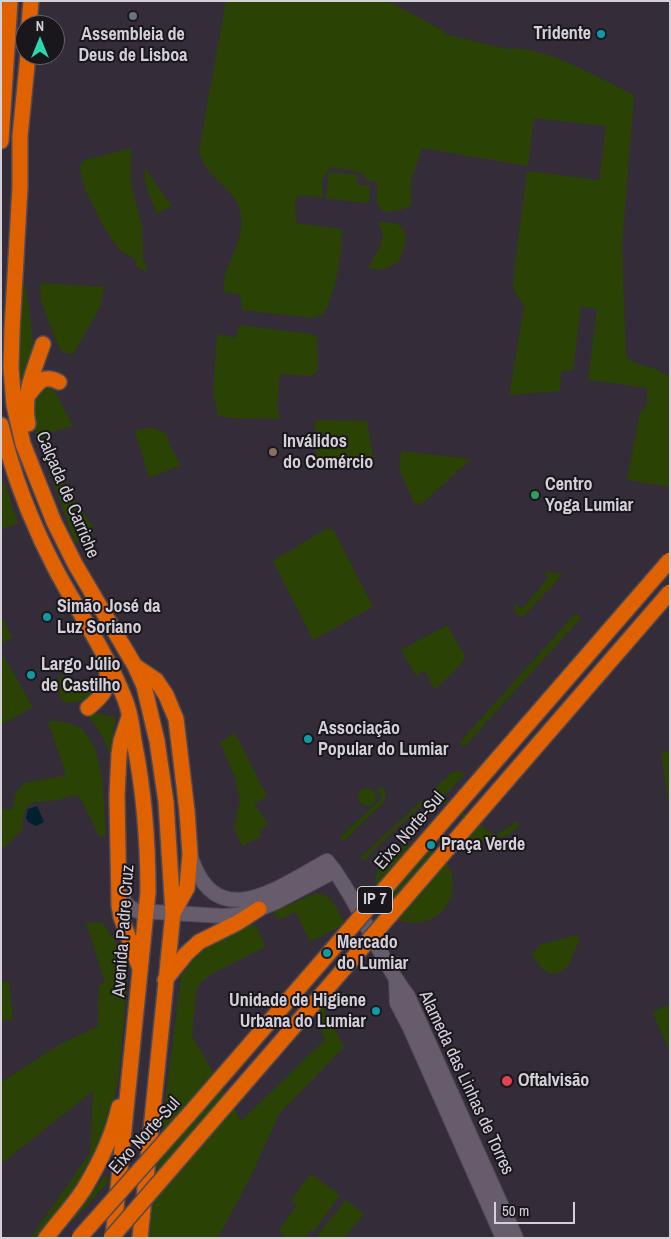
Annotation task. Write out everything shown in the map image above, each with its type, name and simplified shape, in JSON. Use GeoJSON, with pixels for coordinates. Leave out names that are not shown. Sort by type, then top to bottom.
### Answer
{"type":"FeatureCollection","features":[{"type":"Feature","properties":{"kind":"highway"},"geometry":{"type":"LineString","coordinates":[[1,141],[10,1]]}},
{"type":"Feature","properties":{"kind":"highway"},"geometry":{"type":"LineString","coordinates":[[30,15],[31,1]]}},
{"type":"Feature","properties":{"kind":"highway","name":"Calçada de Carriche"},"geometry":{"type":"LineString","coordinates":[[27,65],[20,136],[20,187],[12,330],[11,368],[14,405],[23,444],[54,522],[75,564],[135,666]]}},
{"type":"Feature","properties":{"kind":"highway"},"geometry":{"type":"LineString","coordinates":[[5,73],[14,77],[18,82],[20,136]]}},
{"type":"Feature","properties":{"kind":"highway"},"geometry":{"type":"LineString","coordinates":[[39,482],[25,407],[26,397],[42,344]]}},
{"type":"Feature","properties":{"kind":"highway"},"geometry":{"type":"LineString","coordinates":[[26,397],[38,382],[46,378],[60,382]]}},
{"type":"Feature","properties":{"kind":"highway","name":"Calçada de Carriche"},"geometry":{"type":"LineString","coordinates":[[1,425],[11,466],[26,506],[55,568],[92,636]]}},
{"type":"Feature","properties":{"kind":"highway","name":"Eixo Norte-Sul"},"geometry":{"type":"LineString","coordinates":[[78,1238],[192,1111],[670,560]]}},
{"type":"Feature","properties":{"kind":"highway","name":"IP 7"},"geometry":{"type":"LineString","coordinates":[[112,1238],[670,592]]}},
{"type":"Feature","properties":{"kind":"highway","name":"Avenida Padre Cruz"},"geometry":{"type":"LineString","coordinates":[[92,636],[125,699],[138,761],[148,854],[141,970],[112,1238]]}},
{"type":"Feature","properties":{"kind":"highway"},"geometry":{"type":"LineString","coordinates":[[88,708],[100,698],[108,683],[106,660]]}},
{"type":"Feature","properties":{"kind":"highway"},"geometry":{"type":"LineString","coordinates":[[135,666],[156,680],[174,711],[181,759],[190,854],[187,888],[173,913]]}},
{"type":"Feature","properties":{"kind":"highway"},"geometry":{"type":"LineString","coordinates":[[135,666],[146,695],[157,741],[166,802],[173,913],[140,1238]]}},
{"type":"Feature","properties":{"kind":"highway"},"geometry":{"type":"LineString","coordinates":[[129,715],[119,754],[117,796],[120,911],[141,970]]}},
{"type":"Feature","properties":{"kind":"highway"},"geometry":{"type":"LineString","coordinates":[[165,980],[186,954],[199,942],[259,909]]}},
{"type":"Feature","properties":{"kind":"highway"},"geometry":{"type":"LineString","coordinates":[[46,1238],[83,1190],[102,1155],[115,1124],[133,1050]]}},
{"type":"Feature","properties":{"kind":"main road"},"geometry":{"type":"LineString","coordinates":[[190,854],[196,872],[207,887],[220,896],[236,900],[250,899],[262,895],[331,866]]}},
{"type":"Feature","properties":{"kind":"main road"},"geometry":{"type":"LineString","coordinates":[[120,885],[122,896],[127,905],[133,909],[146,912],[227,916],[259,909],[276,902],[331,866]]}},
{"type":"Feature","properties":{"kind":"main road"},"geometry":{"type":"LineString","coordinates":[[331,866],[343,882],[396,981]]}},
{"type":"Feature","properties":{"kind":"main road","name":"Alameda das Linhas de Torres"},"geometry":{"type":"LineString","coordinates":[[396,981],[397,1003],[410,1028],[503,1238]]}},
{"type":"Feature","properties":{"kind":"main road","name":"Alameda das Linhas de Torres"},"geometry":{"type":"LineString","coordinates":[[396,981],[408,996],[516,1238]]}},
{"type":"Feature","properties":{"kind":"green space"},"geometry":{"type":"Polygon","coordinates":[[[226,1],[388,1],[444,31],[444,34],[507,49],[521,49],[554,57],[634,95],[622,246],[626,357],[631,361],[660,371],[670,378],[670,487],[627,480],[640,412],[647,405],[647,388],[588,380],[597,309],[581,306],[573,370],[561,371],[560,391],[509,395],[524,307],[513,288],[527,171],[599,180],[606,126],[534,118],[528,166],[422,148],[411,181],[411,206],[401,210],[384,212],[377,204],[377,183],[367,180],[361,172],[330,167],[322,181],[323,198],[306,195],[295,198],[296,223],[342,229],[338,273],[324,314],[313,318],[242,310],[240,295],[223,292],[225,276],[240,232],[241,216],[234,197],[206,168],[199,149],[226,1]]]}},
{"type":"Feature","properties":{"kind":"green space"},"geometry":{"type":"Polygon","coordinates":[[[131,148],[131,184],[142,226],[143,260],[147,266],[147,272],[137,267],[135,259],[120,251],[106,231],[85,190],[79,166],[85,160],[131,148]]]}},
{"type":"Feature","properties":{"kind":"green space"},"geometry":{"type":"Polygon","coordinates":[[[146,168],[172,206],[157,213],[146,184],[146,168]]]}},
{"type":"Feature","properties":{"kind":"green space"},"geometry":{"type":"Polygon","coordinates":[[[329,172],[358,175],[357,184],[370,186],[369,203],[326,199],[329,172]]]}},
{"type":"Feature","properties":{"kind":"green space"},"geometry":{"type":"Polygon","coordinates":[[[378,222],[396,223],[405,230],[405,245],[399,262],[382,270],[368,268],[379,249],[383,234],[378,222]]]}},
{"type":"Feature","properties":{"kind":"green space"},"geometry":{"type":"Polygon","coordinates":[[[40,283],[104,287],[100,307],[74,353],[68,354],[60,350],[41,302],[40,283]]]}},
{"type":"Feature","properties":{"kind":"green space"},"geometry":{"type":"Polygon","coordinates":[[[22,285],[26,286],[34,350],[21,397],[18,363],[22,285]]]}},
{"type":"Feature","properties":{"kind":"green space"},"geometry":{"type":"Polygon","coordinates":[[[239,325],[310,334],[317,337],[318,370],[311,376],[280,374],[277,404],[280,419],[218,416],[213,391],[217,334],[236,338],[239,325]]]}},
{"type":"Feature","properties":{"kind":"green space"},"geometry":{"type":"Polygon","coordinates":[[[45,387],[53,388],[73,426],[45,434],[65,486],[94,528],[75,544],[31,419],[32,398],[45,387]]]}},
{"type":"Feature","properties":{"kind":"green space"},"geometry":{"type":"Polygon","coordinates":[[[315,420],[367,421],[375,468],[316,464],[315,420]]]}},
{"type":"Feature","properties":{"kind":"green space"},"geometry":{"type":"Polygon","coordinates":[[[152,427],[167,435],[170,446],[181,465],[149,478],[135,431],[152,427]]]}},
{"type":"Feature","properties":{"kind":"green space"},"geometry":{"type":"Polygon","coordinates":[[[401,451],[471,459],[422,504],[414,503],[399,469],[401,451]]]}},
{"type":"Feature","properties":{"kind":"green space"},"geometry":{"type":"Polygon","coordinates":[[[4,481],[18,523],[1,530],[1,484],[4,481]]]}},
{"type":"Feature","properties":{"kind":"green space"},"geometry":{"type":"Polygon","coordinates":[[[330,529],[334,531],[373,607],[313,640],[273,561],[324,530],[330,529]]]}},
{"type":"Feature","properties":{"kind":"green space"},"geometry":{"type":"Polygon","coordinates":[[[547,572],[563,574],[523,617],[516,614],[514,604],[522,608],[548,579],[545,574],[547,572]]]}},
{"type":"Feature","properties":{"kind":"green space"},"geometry":{"type":"Polygon","coordinates":[[[576,613],[581,618],[464,747],[459,743],[576,613]]]}},
{"type":"Feature","properties":{"kind":"green space"},"geometry":{"type":"Polygon","coordinates":[[[1,614],[12,637],[1,645],[1,614]]]}},
{"type":"Feature","properties":{"kind":"green space"},"geometry":{"type":"Polygon","coordinates":[[[447,625],[465,656],[461,664],[435,690],[424,671],[416,676],[401,650],[447,625]]]}},
{"type":"Feature","properties":{"kind":"green space"},"geometry":{"type":"Polygon","coordinates":[[[1,652],[33,707],[1,725],[1,652]]]}},
{"type":"Feature","properties":{"kind":"green space"},"geometry":{"type":"Polygon","coordinates":[[[64,674],[71,687],[83,680],[91,695],[80,701],[64,703],[53,683],[64,674]]]}},
{"type":"Feature","properties":{"kind":"green space"},"geometry":{"type":"Polygon","coordinates":[[[90,713],[114,716],[110,756],[98,729],[87,716],[90,713]]]}},
{"type":"Feature","properties":{"kind":"green space"},"geometry":{"type":"Polygon","coordinates":[[[57,721],[72,724],[83,731],[92,742],[101,773],[106,835],[99,837],[79,795],[74,797],[73,795],[59,800],[31,803],[24,811],[22,830],[5,847],[1,847],[1,809],[12,810],[16,792],[25,783],[66,775],[48,722],[57,721]]]}},
{"type":"Feature","properties":{"kind":"green space"},"geometry":{"type":"Polygon","coordinates":[[[235,733],[267,796],[254,804],[268,824],[259,831],[261,837],[242,846],[234,827],[240,800],[234,775],[220,742],[235,733]]]}},
{"type":"Feature","properties":{"kind":"green space"},"geometry":{"type":"Polygon","coordinates":[[[670,752],[670,812],[661,753],[670,752]]]}},
{"type":"Feature","properties":{"kind":"green space"},"geometry":{"type":"Polygon","coordinates":[[[458,771],[465,774],[443,797],[495,836],[517,821],[520,824],[509,835],[466,847],[464,818],[431,792],[451,773],[458,771]]]}},
{"type":"Feature","properties":{"kind":"green space"},"geometry":{"type":"Polygon","coordinates":[[[382,786],[386,795],[384,802],[344,841],[340,837],[382,798],[377,789],[382,786]]]}},
{"type":"Feature","properties":{"kind":"green space"},"geometry":{"type":"Polygon","coordinates":[[[363,788],[371,788],[376,793],[374,804],[363,806],[358,801],[358,793],[363,788]]]}},
{"type":"Feature","properties":{"kind":"green space"},"geometry":{"type":"Polygon","coordinates":[[[422,800],[425,802],[363,861],[360,858],[422,800]]]}},
{"type":"Feature","properties":{"kind":"green space"},"geometry":{"type":"Polygon","coordinates":[[[406,845],[422,845],[436,851],[447,862],[453,876],[453,892],[447,906],[436,917],[422,923],[406,923],[392,917],[381,906],[375,892],[375,876],[381,862],[392,851],[406,845]]]}},
{"type":"Feature","properties":{"kind":"green space"},"geometry":{"type":"Polygon","coordinates":[[[316,893],[331,900],[345,924],[310,942],[296,912],[278,920],[274,911],[316,893]]]}},
{"type":"Feature","properties":{"kind":"green space"},"geometry":{"type":"Polygon","coordinates":[[[86,922],[103,923],[129,962],[119,1075],[107,1130],[98,1150],[77,1184],[42,1230],[33,1238],[30,1238],[90,1153],[93,1091],[1,1164],[1,1082],[61,1044],[98,1026],[99,985],[105,983],[86,922]]]}},
{"type":"Feature","properties":{"kind":"green space"},"geometry":{"type":"Polygon","coordinates":[[[250,925],[257,927],[265,947],[211,974],[202,981],[196,992],[192,1036],[241,1121],[325,1040],[309,996],[315,993],[344,1047],[279,1114],[251,1176],[218,1238],[148,1238],[181,976],[203,948],[250,925]]]}},
{"type":"Feature","properties":{"kind":"green space"},"geometry":{"type":"Polygon","coordinates":[[[577,935],[580,939],[568,966],[562,971],[557,973],[547,972],[538,964],[532,954],[540,945],[577,935]]]}},
{"type":"Feature","properties":{"kind":"green space"},"geometry":{"type":"Polygon","coordinates":[[[9,981],[13,1019],[1,1021],[1,982],[9,981]]]}},
{"type":"Feature","properties":{"kind":"green space"},"geometry":{"type":"Polygon","coordinates":[[[670,1004],[670,1052],[652,1012],[670,1004]]]}},
{"type":"Feature","properties":{"kind":"green space"},"geometry":{"type":"Polygon","coordinates":[[[311,1174],[340,1195],[314,1231],[311,1230],[305,1238],[283,1238],[284,1235],[278,1231],[297,1205],[291,1200],[311,1174]]]}},
{"type":"Feature","properties":{"kind":"green space"},"geometry":{"type":"Polygon","coordinates":[[[107,1175],[109,1181],[67,1228],[103,1178],[107,1175]]]}},
{"type":"Feature","properties":{"kind":"green space"},"geometry":{"type":"Polygon","coordinates":[[[346,1200],[364,1214],[344,1238],[315,1238],[346,1200]]]}},
{"type":"Feature","properties":{"kind":"water"},"geometry":{"type":"Polygon","coordinates":[[[37,806],[44,822],[36,826],[28,822],[26,818],[28,809],[37,806]]]}},
{"type":"Feature","properties":{"kind":"place","name":"Assembleia de Deus de Lisboa"},"geometry":{"type":"Point","coordinates":[133,16]}},
{"type":"Feature","properties":{"kind":"place","name":"Tridente"},"geometry":{"type":"Point","coordinates":[601,34]}},
{"type":"Feature","properties":{"kind":"place","name":"Inválidos do Comércio"},"geometry":{"type":"Point","coordinates":[273,452]}},
{"type":"Feature","properties":{"kind":"place","name":"Centro Yoga Lumiar"},"geometry":{"type":"Point","coordinates":[535,495]}},
{"type":"Feature","properties":{"kind":"place","name":"Simão José da Luz Soriano"},"geometry":{"type":"Point","coordinates":[47,617]}},
{"type":"Feature","properties":{"kind":"place","name":"Largo Júlio de Castilho"},"geometry":{"type":"Point","coordinates":[31,675]}},
{"type":"Feature","properties":{"kind":"place","name":"Associação Popular do Lumiar"},"geometry":{"type":"Point","coordinates":[308,739]}},
{"type":"Feature","properties":{"kind":"place","name":"Praça Verde"},"geometry":{"type":"Point","coordinates":[431,845]}},
{"type":"Feature","properties":{"kind":"place","name":"Mercado do Lumiar"},"geometry":{"type":"Point","coordinates":[327,953]}},
{"type":"Feature","properties":{"kind":"place","name":"Unidade de Higiene Urbana do Lumiar"},"geometry":{"type":"Point","coordinates":[376,1011]}},
{"type":"Feature","properties":{"kind":"place","name":"Oftalvisão"},"geometry":{"type":"Point","coordinates":[507,1081]}}]}
